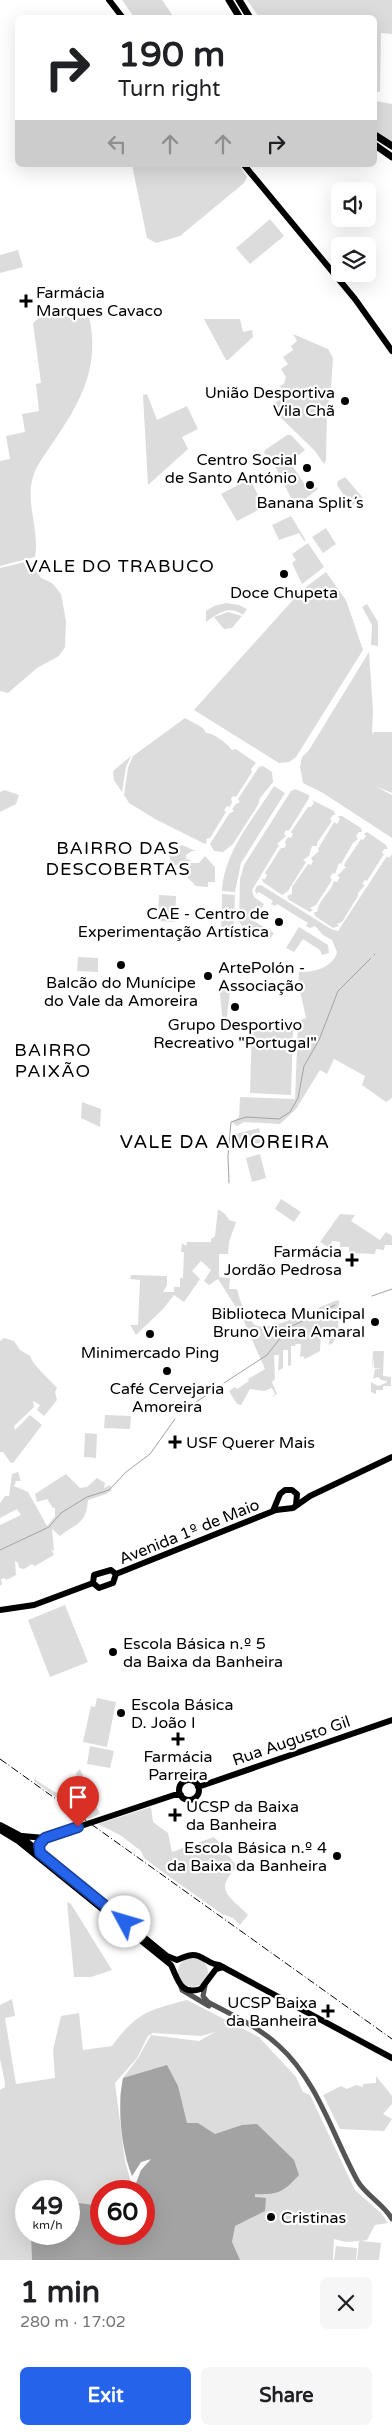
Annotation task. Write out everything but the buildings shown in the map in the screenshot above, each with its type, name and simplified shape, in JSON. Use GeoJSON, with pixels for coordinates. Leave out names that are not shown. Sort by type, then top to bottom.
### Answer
{"type":"FeatureCollection","features":[{"type":"Feature","properties":{"kind":"highway"},"geometry":{"type":"LineString","coordinates":[[229,0],[238,15]]}},
{"type":"Feature","properties":{"kind":"highway"},"geometry":{"type":"LineString","coordinates":[[239,0],[248,15]]}},
{"type":"Feature","properties":{"kind":"highway"},"geometry":{"type":"LineString","coordinates":[[377,136],[392,146]]}},
{"type":"Feature","properties":{"kind":"highway"},"geometry":{"type":"LineString","coordinates":[[377,146],[392,157]]}},
{"type":"Feature","properties":{"kind":"main road"},"geometry":{"type":"LineString","coordinates":[[109,0],[121,15]]}},
{"type":"Feature","properties":{"kind":"main road"},"geometry":{"type":"LineString","coordinates":[[246,167],[361,306],[392,351]]}},
{"type":"Feature","properties":{"kind":"main road","name":"Avenida 1º de Maio"},"geometry":{"type":"LineString","coordinates":[[93,1583],[99,1588],[113,1583],[116,1574],[279,1509],[296,1505],[310,1496],[392,1457]]}},
{"type":"Feature","properties":{"kind":"main road","name":"Avenida 1º de Maio"},"geometry":{"type":"LineString","coordinates":[[272,1512],[279,1498],[286,1490],[310,1496]]}},
{"type":"Feature","properties":{"kind":"main road"},"geometry":{"type":"LineString","coordinates":[[296,1505],[297,1494]]}},
{"type":"Feature","properties":{"kind":"main road","name":"Avenida 1º de Maio"},"geometry":{"type":"LineString","coordinates":[[279,1498],[281,1505],[288,1508]]}},
{"type":"Feature","properties":{"kind":"main road","name":"Avenida 1º de Maio"},"geometry":{"type":"LineString","coordinates":[[93,1583],[94,1576],[103,1571],[111,1570],[116,1574]]}},
{"type":"Feature","properties":{"kind":"main road","name":"Avenida 1º de Maio"},"geometry":{"type":"LineString","coordinates":[[0,1610],[34,1606],[93,1583]]}},
{"type":"Feature","properties":{"kind":"main road","name":"Rua Augusto Gil"},"geometry":{"type":"LineString","coordinates":[[198,1787],[392,1720]]}},
{"type":"Feature","properties":{"kind":"main road"},"geometry":{"type":"LineString","coordinates":[[14,1832],[30,1838],[45,1838],[180,1793],[185,1781],[192,1781],[198,1787],[198,1792],[193,1799],[188,1800],[180,1793]]}},
{"type":"Feature","properties":{"kind":"main road"},"geometry":{"type":"LineString","coordinates":[[0,1824],[14,1832],[167,1956],[181,1959],[192,1955],[198,1956],[207,1962],[223,1967],[392,2058]]}},
{"type":"Feature","properties":{"kind":"main road"},"geometry":{"type":"LineString","coordinates":[[0,1830],[18,1841],[171,1965],[181,1987],[191,1991],[205,1986],[216,1969],[223,1967]]}},
{"type":"Feature","properties":{"kind":"main road"},"geometry":{"type":"LineString","coordinates":[[40,1853],[39,1845],[45,1838]]}},
{"type":"Feature","properties":{"kind":"main road"},"geometry":{"type":"LineString","coordinates":[[174,1974],[175,1968],[181,1959]]}},
{"type":"Feature","properties":{"kind":"main road"},"geometry":{"type":"LineString","coordinates":[[207,1962],[211,1976]]}},
{"type":"Feature","properties":{"kind":"street"},"geometry":{"type":"LineString","coordinates":[[205,1986],[205,2000],[267,2036],[288,2057],[311,2086],[357,2181],[386,2208],[392,2219]]}},
{"type":"Feature","properties":{"kind":"street"},"geometry":{"type":"LineString","coordinates":[[181,1987],[188,1995],[253,2030],[288,2057]]}},
{"type":"Feature","properties":{"kind":"shaded area"},"geometry":{"type":"Polygon","coordinates":[[[122,0],[162,0],[172,15],[133,15],[122,0]]]}},
{"type":"Feature","properties":{"kind":"shaded area"},"geometry":{"type":"Polygon","coordinates":[[[247,0],[392,0],[392,34],[381,33],[380,92],[377,91],[377,15],[258,15],[247,0]]]}},
{"type":"Feature","properties":{"kind":"shaded area"},"geometry":{"type":"Polygon","coordinates":[[[377,101],[392,104],[392,143],[377,132],[377,101]]]}},
{"type":"Feature","properties":{"kind":"shaded area"},"geometry":{"type":"Polygon","coordinates":[[[132,167],[240,167],[247,177],[244,183],[180,236],[156,243],[147,238],[132,167]]]}},
{"type":"Feature","properties":{"kind":"shaded area"},"geometry":{"type":"Polygon","coordinates":[[[270,219],[284,236],[250,264],[236,248],[270,219]]]}},
{"type":"Feature","properties":{"kind":"shaded area"},"geometry":{"type":"Polygon","coordinates":[[[18,250],[23,267],[0,273],[0,255],[18,250]]]}},
{"type":"Feature","properties":{"kind":"shaded area"},"geometry":{"type":"Polygon","coordinates":[[[84,307],[89,316],[92,336],[92,352],[87,380],[76,406],[38,464],[31,487],[31,507],[36,537],[35,557],[0,566],[0,461],[10,459],[6,436],[25,432],[22,414],[39,411],[36,384],[41,383],[33,323],[39,318],[84,307]]]}},
{"type":"Feature","properties":{"kind":"shaded area"},"geometry":{"type":"Polygon","coordinates":[[[204,319],[240,319],[243,332],[252,330],[253,337],[226,360],[204,319]]]}},
{"type":"Feature","properties":{"kind":"shaded area"},"geometry":{"type":"Polygon","coordinates":[[[293,334],[328,349],[333,358],[327,411],[326,460],[324,464],[315,451],[275,412],[276,410],[272,406],[279,400],[278,396],[282,391],[280,386],[284,384],[286,377],[281,369],[288,364],[283,357],[293,350],[291,346],[297,341],[293,334]]]}},
{"type":"Feature","properties":{"kind":"shaded area"},"geometry":{"type":"Polygon","coordinates":[[[147,394],[157,420],[187,406],[198,429],[182,437],[188,449],[148,485],[143,395],[147,394]]]}},
{"type":"Feature","properties":{"kind":"shaded area"},"geometry":{"type":"Polygon","coordinates":[[[287,435],[291,435],[305,450],[290,462],[309,491],[316,487],[318,489],[297,505],[294,504],[274,464],[264,453],[265,450],[287,435]]]}},
{"type":"Feature","properties":{"kind":"shaded area"},"geometry":{"type":"Polygon","coordinates":[[[265,471],[252,483],[264,507],[237,521],[221,494],[265,471]]]}},
{"type":"Feature","properties":{"kind":"shaded area"},"geometry":{"type":"Polygon","coordinates":[[[345,477],[363,498],[353,505],[349,503],[337,485],[338,481],[345,477]]]}},
{"type":"Feature","properties":{"kind":"shaded area"},"geometry":{"type":"Polygon","coordinates":[[[291,516],[305,542],[299,533],[279,540],[272,525],[291,516]]]}},
{"type":"Feature","properties":{"kind":"shaded area"},"geometry":{"type":"Polygon","coordinates":[[[326,528],[336,544],[323,553],[312,537],[326,528]]]}},
{"type":"Feature","properties":{"kind":"shaded area"},"geometry":{"type":"Polygon","coordinates":[[[308,543],[324,567],[302,584],[292,563],[296,560],[292,554],[308,543]]]}},
{"type":"Feature","properties":{"kind":"shaded area"},"geometry":{"type":"Polygon","coordinates":[[[29,561],[41,578],[52,583],[61,594],[66,621],[65,647],[59,656],[37,668],[8,693],[0,691],[0,568],[29,561]]]}},
{"type":"Feature","properties":{"kind":"shaded area"},"geometry":{"type":"Polygon","coordinates":[[[326,572],[346,600],[363,650],[296,757],[289,762],[279,763],[194,710],[302,590],[326,572]]]}},
{"type":"Feature","properties":{"kind":"shaded area"},"geometry":{"type":"Polygon","coordinates":[[[226,603],[239,605],[247,609],[243,615],[232,610],[218,614],[206,622],[206,611],[214,606],[226,603]]]}},
{"type":"Feature","properties":{"kind":"shaded area"},"geometry":{"type":"Polygon","coordinates":[[[367,604],[378,622],[378,646],[371,645],[372,625],[362,607],[367,604]]]}},
{"type":"Feature","properties":{"kind":"shaded area"},"geometry":{"type":"Polygon","coordinates":[[[228,612],[242,616],[232,628],[224,629],[214,617],[228,612]]]}},
{"type":"Feature","properties":{"kind":"shaded area"},"geometry":{"type":"Polygon","coordinates":[[[369,652],[373,711],[372,734],[374,732],[392,732],[392,793],[375,786],[392,795],[392,838],[323,793],[303,783],[300,767],[302,757],[309,750],[369,652]]]}},
{"type":"Feature","properties":{"kind":"shaded area"},"geometry":{"type":"Polygon","coordinates":[[[185,718],[203,728],[206,733],[220,739],[232,750],[236,749],[256,763],[236,797],[233,796],[231,799],[230,807],[227,806],[224,810],[226,812],[210,838],[206,839],[207,842],[205,844],[157,820],[129,803],[124,795],[128,768],[133,756],[185,718]]]}},
{"type":"Feature","properties":{"kind":"shaded area"},"geometry":{"type":"Polygon","coordinates":[[[131,756],[126,767],[122,792],[114,780],[113,771],[131,756]]]}},
{"type":"Feature","properties":{"kind":"shaded area"},"geometry":{"type":"Polygon","coordinates":[[[263,766],[272,772],[273,782],[260,798],[258,805],[233,844],[223,852],[214,851],[210,844],[229,814],[234,811],[232,809],[240,802],[238,799],[259,767],[263,766]]]}},
{"type":"Feature","properties":{"kind":"shaded area"},"geometry":{"type":"Polygon","coordinates":[[[274,786],[285,793],[241,863],[235,892],[222,891],[228,863],[234,849],[274,786]]]}},
{"type":"Feature","properties":{"kind":"shaded area"},"geometry":{"type":"Polygon","coordinates":[[[295,789],[309,795],[309,798],[290,829],[286,830],[284,834],[286,836],[277,844],[279,845],[252,890],[254,897],[264,904],[254,921],[274,933],[270,939],[262,937],[252,930],[252,926],[242,926],[239,921],[240,879],[244,865],[291,791],[295,789]]]}},
{"type":"Feature","properties":{"kind":"shaded area"},"geometry":{"type":"Polygon","coordinates":[[[4,790],[19,795],[16,804],[0,812],[0,792],[4,790]]]}},
{"type":"Feature","properties":{"kind":"shaded area"},"geometry":{"type":"Polygon","coordinates":[[[312,800],[334,811],[335,815],[330,819],[332,821],[317,843],[317,846],[312,846],[309,856],[303,860],[306,862],[288,891],[282,895],[263,882],[262,879],[265,879],[267,875],[265,873],[281,848],[284,848],[286,845],[285,842],[288,837],[291,838],[293,834],[291,832],[308,807],[311,807],[314,803],[312,800]]]}},
{"type":"Feature","properties":{"kind":"shaded area"},"geometry":{"type":"Polygon","coordinates":[[[338,816],[342,816],[361,828],[362,832],[359,832],[356,836],[358,839],[353,843],[341,864],[339,863],[335,874],[333,873],[330,877],[332,880],[316,905],[310,908],[313,910],[310,912],[289,900],[287,896],[292,894],[292,887],[308,864],[311,865],[313,861],[311,858],[319,851],[318,849],[334,822],[337,824],[340,819],[338,816]]]}},
{"type":"Feature","properties":{"kind":"shaded area"},"geometry":{"type":"Polygon","coordinates":[[[367,832],[386,845],[388,849],[384,849],[382,853],[384,854],[367,881],[365,880],[362,884],[365,885],[358,893],[342,922],[337,924],[339,926],[333,928],[315,916],[314,912],[317,912],[320,903],[334,881],[337,882],[340,877],[337,876],[346,867],[344,866],[345,863],[367,832]]]}},
{"type":"Feature","properties":{"kind":"shaded area"},"geometry":{"type":"Polygon","coordinates":[[[182,845],[196,851],[186,855],[186,859],[191,860],[185,865],[172,865],[169,855],[164,853],[182,845]]]}},
{"type":"Feature","properties":{"kind":"shaded area"},"geometry":{"type":"Polygon","coordinates":[[[392,854],[392,1098],[386,1102],[362,1085],[365,1076],[334,1059],[327,1074],[320,1070],[296,1109],[280,1124],[244,1122],[237,1126],[232,1122],[239,1117],[240,1097],[295,1099],[298,1021],[306,1018],[301,995],[298,990],[299,972],[322,968],[332,962],[337,952],[332,940],[323,935],[315,926],[310,928],[306,926],[308,923],[277,904],[275,906],[271,904],[273,901],[259,892],[256,894],[257,886],[261,885],[331,929],[338,931],[387,856],[389,858],[392,854]]]}},
{"type":"Feature","properties":{"kind":"shaded area"},"geometry":{"type":"Polygon","coordinates":[[[205,856],[215,867],[215,882],[208,882],[208,887],[196,886],[185,875],[186,867],[189,863],[199,863],[205,856]]]}},
{"type":"Feature","properties":{"kind":"shaded area"},"geometry":{"type":"Polygon","coordinates":[[[222,894],[235,895],[233,936],[221,935],[222,894]]]}},
{"type":"Feature","properties":{"kind":"shaded area"},"geometry":{"type":"Polygon","coordinates":[[[159,895],[176,896],[175,922],[158,921],[159,895]]]}},
{"type":"Feature","properties":{"kind":"shaded area"},"geometry":{"type":"Polygon","coordinates":[[[299,927],[328,945],[329,953],[322,955],[320,950],[303,939],[294,952],[286,948],[299,927]]]}},
{"type":"Feature","properties":{"kind":"shaded area"},"geometry":{"type":"Polygon","coordinates":[[[78,957],[98,958],[98,972],[77,971],[78,957]]]}},
{"type":"Feature","properties":{"kind":"shaded area"},"geometry":{"type":"Polygon","coordinates":[[[219,984],[231,984],[226,1024],[223,1024],[219,984]]]}},
{"type":"Feature","properties":{"kind":"shaded area"},"geometry":{"type":"Polygon","coordinates":[[[252,1029],[293,1030],[291,1095],[250,1093],[252,1029]]]}},
{"type":"Feature","properties":{"kind":"shaded area"},"geometry":{"type":"Polygon","coordinates":[[[82,1102],[101,1109],[100,1127],[81,1118],[82,1102]]]}},
{"type":"Feature","properties":{"kind":"shaded area"},"geometry":{"type":"Polygon","coordinates":[[[259,1128],[262,1142],[240,1148],[236,1134],[259,1128]]]}},
{"type":"Feature","properties":{"kind":"shaded area"},"geometry":{"type":"Polygon","coordinates":[[[260,1154],[266,1178],[252,1182],[246,1158],[260,1154]]]}},
{"type":"Feature","properties":{"kind":"shaded area"},"geometry":{"type":"Polygon","coordinates":[[[281,1199],[301,1212],[294,1222],[275,1209],[281,1199]]]}},
{"type":"Feature","properties":{"kind":"shaded area"},"geometry":{"type":"Polygon","coordinates":[[[218,1209],[229,1220],[236,1222],[229,1242],[228,1254],[219,1254],[219,1277],[230,1278],[229,1289],[237,1289],[245,1313],[254,1324],[261,1327],[282,1323],[339,1300],[338,1331],[333,1343],[329,1345],[330,1329],[321,1331],[320,1351],[305,1359],[303,1356],[300,1357],[301,1344],[291,1346],[291,1365],[288,1366],[288,1350],[283,1350],[283,1368],[278,1371],[279,1355],[274,1355],[275,1379],[272,1382],[277,1394],[271,1398],[275,1394],[272,1388],[264,1391],[250,1389],[241,1405],[237,1404],[229,1391],[235,1387],[237,1389],[249,1381],[248,1379],[265,1369],[242,1317],[218,1279],[209,1285],[204,1281],[211,1270],[201,1261],[192,1271],[200,1279],[184,1302],[174,1295],[163,1309],[136,1335],[130,1325],[138,1325],[140,1280],[130,1279],[131,1275],[167,1276],[167,1285],[163,1292],[174,1292],[174,1287],[180,1287],[180,1278],[183,1278],[184,1252],[181,1252],[182,1243],[186,1246],[187,1242],[211,1242],[211,1239],[215,1236],[218,1209]]]}},
{"type":"Feature","properties":{"kind":"shaded area"},"geometry":{"type":"Polygon","coordinates":[[[340,1214],[355,1215],[351,1221],[380,1240],[386,1232],[392,1236],[392,1245],[385,1245],[384,1250],[376,1249],[375,1254],[349,1253],[349,1247],[340,1247],[340,1242],[332,1241],[331,1249],[320,1242],[340,1214]]]}},
{"type":"Feature","properties":{"kind":"shaded area"},"geometry":{"type":"Polygon","coordinates":[[[4,1338],[14,1341],[20,1350],[30,1356],[38,1368],[57,1388],[55,1392],[57,1400],[44,1416],[37,1410],[40,1405],[33,1401],[34,1407],[14,1426],[15,1430],[30,1415],[42,1425],[13,1463],[10,1462],[3,1452],[0,1452],[0,1341],[4,1338]]]}},
{"type":"Feature","properties":{"kind":"shaded area"},"geometry":{"type":"Polygon","coordinates":[[[373,1351],[384,1351],[383,1376],[391,1377],[391,1386],[383,1386],[383,1390],[376,1390],[376,1394],[371,1392],[371,1382],[378,1386],[387,1381],[381,1380],[378,1377],[373,1379],[375,1369],[382,1369],[374,1368],[374,1359],[372,1369],[373,1351]]]}},
{"type":"Feature","properties":{"kind":"shaded area"},"geometry":{"type":"Polygon","coordinates":[[[105,1415],[131,1416],[130,1429],[104,1428],[105,1415]]]}},
{"type":"Feature","properties":{"kind":"shaded area"},"geometry":{"type":"Polygon","coordinates":[[[85,1433],[97,1434],[96,1458],[84,1457],[85,1433]]]}},
{"type":"Feature","properties":{"kind":"shaded area"},"geometry":{"type":"Polygon","coordinates":[[[18,1472],[21,1481],[16,1481],[14,1486],[28,1492],[47,1526],[55,1516],[55,1508],[47,1499],[37,1502],[35,1494],[66,1474],[80,1488],[87,1487],[97,1478],[105,1483],[104,1488],[110,1485],[112,1490],[88,1500],[82,1519],[60,1536],[52,1529],[54,1551],[51,1549],[54,1555],[35,1566],[32,1564],[24,1569],[19,1568],[18,1563],[15,1561],[16,1575],[6,1580],[5,1578],[1,1579],[2,1584],[0,1586],[0,1525],[21,1515],[17,1509],[0,1518],[0,1503],[5,1496],[9,1496],[12,1474],[18,1472]]]}},
{"type":"Feature","properties":{"kind":"shaded area"},"geometry":{"type":"Polygon","coordinates":[[[65,1605],[88,1662],[50,1677],[28,1620],[65,1605]]]}},
{"type":"Feature","properties":{"kind":"shaded area"},"geometry":{"type":"Polygon","coordinates":[[[97,1698],[116,1702],[107,1747],[83,1742],[91,1706],[95,1707],[97,1698]]]}},
{"type":"Feature","properties":{"kind":"shaded area"},"geometry":{"type":"Polygon","coordinates":[[[90,1746],[114,1751],[110,1768],[87,1764],[90,1746]]]}},
{"type":"Feature","properties":{"kind":"shaded area"},"geometry":{"type":"Polygon","coordinates":[[[80,1769],[100,1814],[89,1819],[75,1812],[34,1781],[36,1777],[36,1780],[55,1792],[66,1794],[68,1797],[78,1789],[76,1773],[80,1769]]]}},
{"type":"Feature","properties":{"kind":"shaded area"},"geometry":{"type":"Polygon","coordinates":[[[151,1807],[153,1822],[168,1833],[172,1852],[214,1837],[217,1840],[237,1867],[226,1882],[225,1888],[230,1898],[248,1915],[240,1925],[233,1918],[222,1914],[144,1858],[141,1851],[120,1835],[98,1824],[151,1807]]]}},
{"type":"Feature","properties":{"kind":"shaded area"},"geometry":{"type":"Polygon","coordinates":[[[67,1902],[71,1904],[112,1970],[91,1977],[74,1977],[67,1902]]]}},
{"type":"Feature","properties":{"kind":"shaded area"},"geometry":{"type":"Polygon","coordinates":[[[193,1957],[204,1961],[208,1972],[204,1983],[193,1987],[182,1983],[178,1972],[182,1961],[193,1957]]]}},
{"type":"Feature","properties":{"kind":"shaded area"},"geometry":{"type":"Polygon","coordinates":[[[12,1999],[15,2016],[5,2018],[16,2084],[55,2078],[53,2050],[61,2016],[79,2013],[83,2050],[112,2046],[129,2026],[145,2014],[187,2000],[259,2037],[296,2077],[303,2092],[310,2095],[355,2190],[382,2214],[388,2223],[375,2225],[367,2240],[361,2241],[381,2243],[379,2260],[357,2260],[359,2241],[346,2242],[334,2239],[333,2260],[0,2260],[0,2090],[5,2087],[5,2083],[0,2059],[0,2005],[12,1999]],[[215,2032],[201,2036],[153,2033],[148,2036],[137,2058],[115,2083],[125,2161],[130,2180],[90,2180],[90,2245],[155,2245],[155,2180],[138,2180],[151,2159],[141,2162],[132,2176],[126,2160],[120,2096],[123,2078],[138,2058],[151,2035],[199,2041],[215,2032]]]}},
{"type":"Feature","properties":{"kind":"shaded area"},"geometry":{"type":"Polygon","coordinates":[[[167,2065],[178,2086],[187,2123],[198,2123],[215,2134],[242,2125],[257,2124],[294,2160],[299,2175],[280,2191],[270,2194],[255,2194],[255,2197],[266,2198],[265,2211],[235,2226],[232,2242],[240,2260],[32,2260],[31,2245],[80,2245],[80,2203],[90,2205],[90,2245],[155,2245],[155,2180],[137,2180],[141,2170],[151,2159],[141,2162],[132,2176],[125,2153],[121,2128],[120,2102],[123,2078],[167,2065]]]}},
{"type":"Feature","properties":{"kind":"shaded area"},"geometry":{"type":"Polygon","coordinates":[[[376,2076],[392,2096],[392,2104],[383,2114],[392,2119],[384,2131],[340,2129],[323,2095],[341,2086],[347,2089],[356,2085],[363,2087],[363,2084],[376,2083],[376,2076]]]}},
{"type":"Feature","properties":{"kind":"shaded area"},"geometry":{"type":"Polygon","coordinates":[[[336,2246],[357,2248],[356,2260],[334,2260],[336,2246]]]}},
{"type":"Feature","properties":{"kind":"waterway"},"geometry":{"type":"LineString","coordinates":[[229,1183],[228,1156],[231,1122],[246,1117],[279,1119],[290,1112],[298,1098],[304,1066],[319,1040],[338,991],[371,958]]}},
{"type":"Feature","properties":{"kind":"waterway"},"geometry":{"type":"LineString","coordinates":[[372,1296],[392,1289]]}},
{"type":"Feature","properties":{"kind":"waterway"},"geometry":{"type":"LineString","coordinates":[[224,1383],[267,1355],[288,1328],[335,1305]]}},
{"type":"Feature","properties":{"kind":"waterway"},"geometry":{"type":"LineString","coordinates":[[187,1408],[222,1385]]}},
{"type":"Feature","properties":{"kind":"waterway"},"geometry":{"type":"LineString","coordinates":[[0,1550],[49,1527],[61,1513],[87,1497],[109,1490],[126,1472],[150,1454],[175,1419]]}},
{"type":"Feature","properties":{"kind":"railway"},"geometry":{"type":"LineString","coordinates":[[0,1759],[392,2039]]}},
{"type":"Feature","properties":{"kind":"place","name":"Farmácia Marques Cavaco"},"geometry":{"type":"Point","coordinates":[26,301]}},
{"type":"Feature","properties":{"kind":"place","name":"União Desportiva Vila Chã"},"geometry":{"type":"Point","coordinates":[345,401]}},
{"type":"Feature","properties":{"kind":"place","name":"Centro Social de Santo António"},"geometry":{"type":"Point","coordinates":[307,468]}},
{"type":"Feature","properties":{"kind":"place","name":"Banana Split´s"},"geometry":{"type":"Point","coordinates":[310,485]}},
{"type":"Feature","properties":{"kind":"place","name":"Doce Chupeta"},"geometry":{"type":"Point","coordinates":[284,574]}},
{"type":"Feature","properties":{"kind":"place","name":"CAE - Centro de Experimentação Artística"},"geometry":{"type":"Point","coordinates":[279,922]}},
{"type":"Feature","properties":{"kind":"place","name":"Balcão do Munícipe do Vale da Amoreira"},"geometry":{"type":"Point","coordinates":[121,965]}},
{"type":"Feature","properties":{"kind":"place","name":"ArtePolón - Associação"},"geometry":{"type":"Point","coordinates":[208,976]}},
{"type":"Feature","properties":{"kind":"place","name":"Grupo Desportivo Recreativo \"Portugal\""},"geometry":{"type":"Point","coordinates":[235,1007]}},
{"type":"Feature","properties":{"kind":"place","name":"Farmácia Jordão Pedrosa"},"geometry":{"type":"Point","coordinates":[352,1260]}},
{"type":"Feature","properties":{"kind":"place","name":"Biblioteca Municipal Bruno Vieira Amaral"},"geometry":{"type":"Point","coordinates":[375,1322]}},
{"type":"Feature","properties":{"kind":"place","name":"Minimercado Ping"},"geometry":{"type":"Point","coordinates":[150,1334]}},
{"type":"Feature","properties":{"kind":"place","name":"Café Cervejaria Amoreira"},"geometry":{"type":"Point","coordinates":[167,1371]}},
{"type":"Feature","properties":{"kind":"place","name":"USF Querer Mais"},"geometry":{"type":"Point","coordinates":[175,1442]}},
{"type":"Feature","properties":{"kind":"place","name":"Escola Básica n.º 5 da Baixa da Banheira"},"geometry":{"type":"Point","coordinates":[113,1652]}},
{"type":"Feature","properties":{"kind":"place","name":"Escola Básica D. João I"},"geometry":{"type":"Point","coordinates":[121,1713]}},
{"type":"Feature","properties":{"kind":"place","name":"Farmácia Parreira"},"geometry":{"type":"Point","coordinates":[178,1739]}},
{"type":"Feature","properties":{"kind":"place","name":"UCSP da Baixa da Banheira"},"geometry":{"type":"Point","coordinates":[175,1815]}},
{"type":"Feature","properties":{"kind":"place","name":"Escola Básica n.º 4 da Baixa da Banheira"},"geometry":{"type":"Point","coordinates":[337,1856]}},
{"type":"Feature","properties":{"kind":"place","name":"UCSP Baixa da Banheira"},"geometry":{"type":"Point","coordinates":[328,2011]}},
{"type":"Feature","properties":{"kind":"place","name":"Cristinas"},"geometry":{"type":"Point","coordinates":[271,2217]}},
{"type":"Feature","properties":{"kind":"district","name":"VALE DO TRABUCO"},"geometry":{"type":"Point","coordinates":[120,566]}},
{"type":"Feature","properties":{"kind":"district","name":"BAIRRO DAS DESCOBERTAS"},"geometry":{"type":"Point","coordinates":[118,858]}},
{"type":"Feature","properties":{"kind":"district","name":"BAIRRO PAIXÃO"},"geometry":{"type":"Point","coordinates":[53,1060]}},
{"type":"Feature","properties":{"kind":"district","name":"VALE DA AMOREIRA"},"geometry":{"type":"Point","coordinates":[225,1141]}},
{"type":"Feature","properties":{"kind":"route"},"geometry":{"type":"LineString","coordinates":[[78,1827],[45,1838],[39,1845],[40,1853],[125,1922]]}}]}
